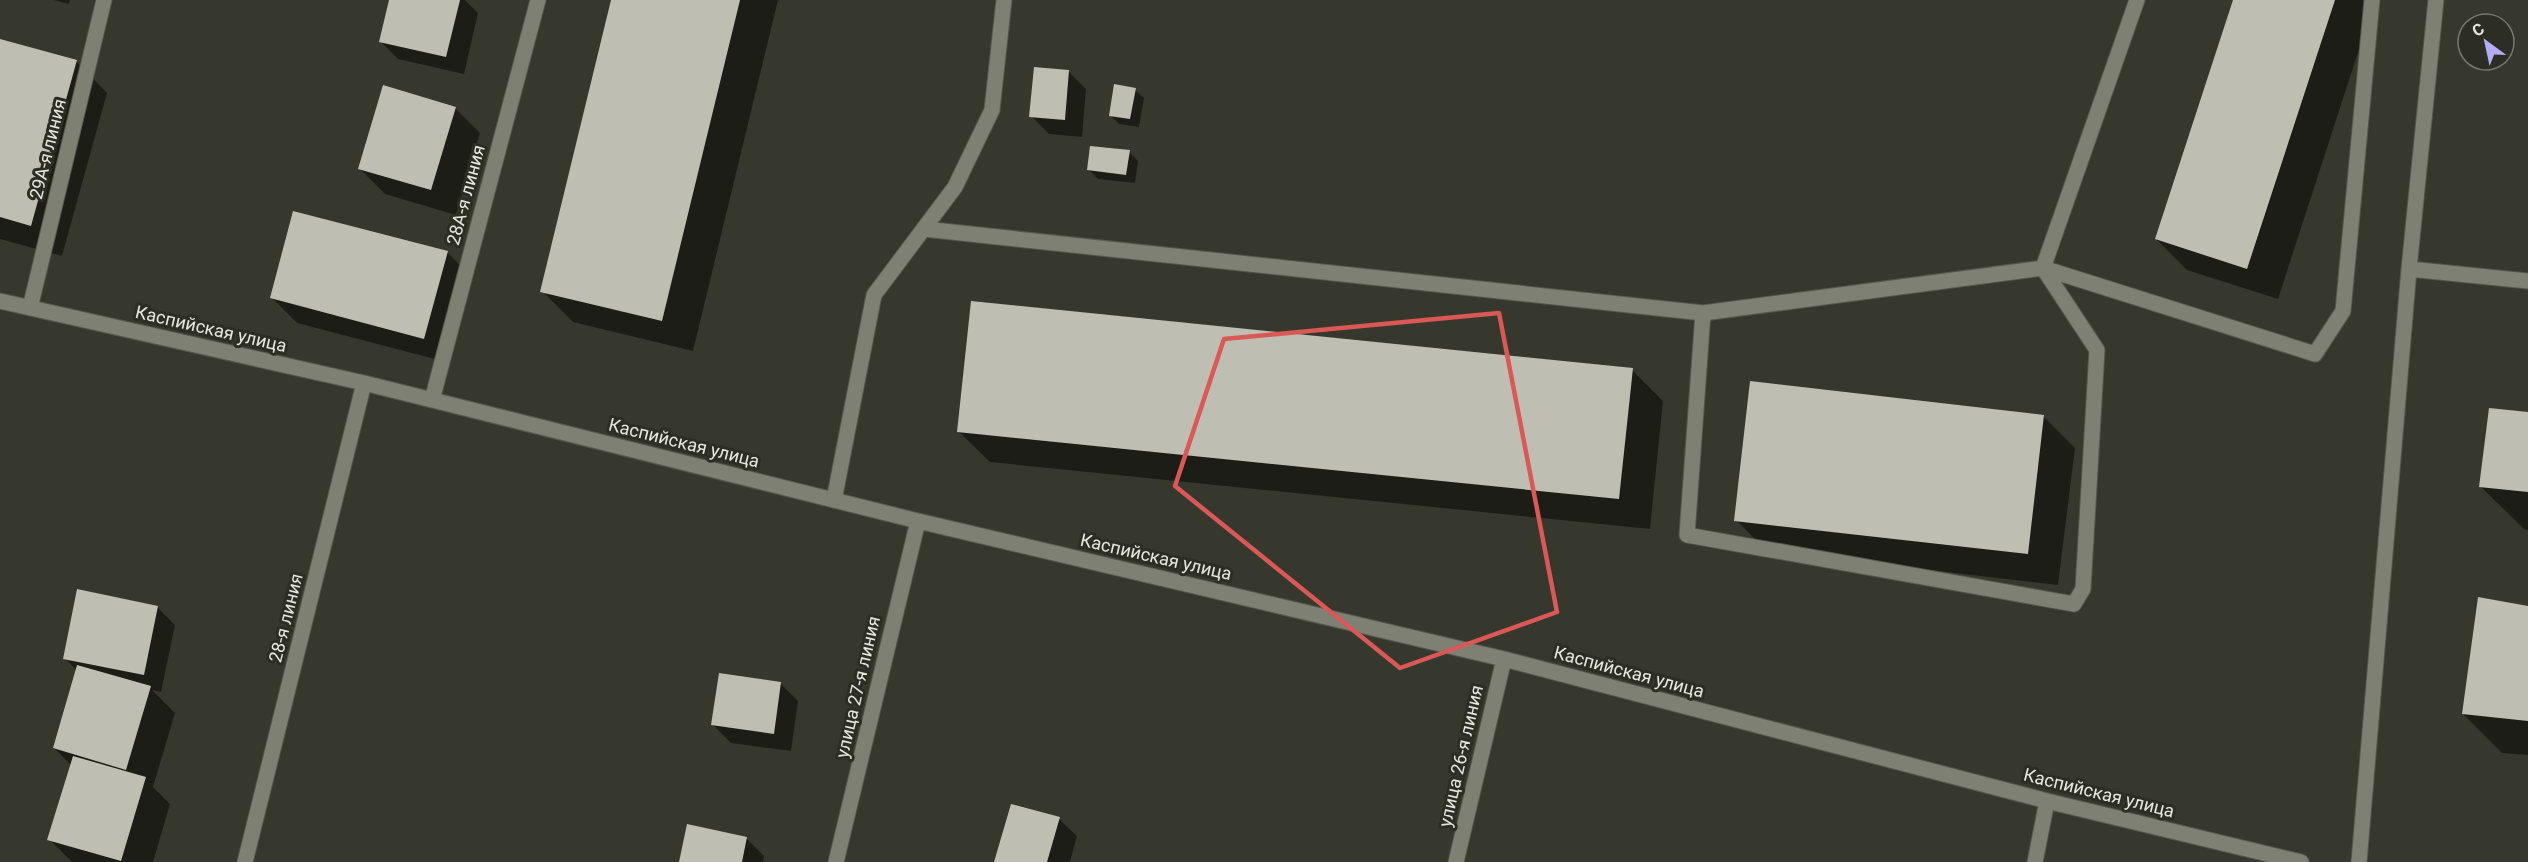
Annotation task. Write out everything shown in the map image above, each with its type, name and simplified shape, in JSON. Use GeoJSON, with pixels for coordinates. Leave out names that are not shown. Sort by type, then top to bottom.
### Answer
{"type":"FeatureCollection","features":[{"type":"Feature","properties":{"kind":"street","name":"29А-я линия"},"geometry":{"type":"LineString","coordinates":[[30,308],[104,0]]}},
{"type":"Feature","properties":{"kind":"street","name":"28А-я линия"},"geometry":{"type":"LineString","coordinates":[[432,400],[538,0]]}},
{"type":"Feature","properties":{"kind":"street"},"geometry":{"type":"LineString","coordinates":[[834,500],[874,295],[955,187],[992,110],[1004,0]]}},
{"type":"Feature","properties":{"kind":"street"},"geometry":{"type":"LineString","coordinates":[[2043,268],[2137,0]]}},
{"type":"Feature","properties":{"kind":"street"},"geometry":{"type":"LineString","coordinates":[[924,229],[1703,313],[2043,268],[2315,354],[2343,311],[2372,0]]}},
{"type":"Feature","properties":{"kind":"street"},"geometry":{"type":"LineString","coordinates":[[2359,862],[2409,269],[2436,0]]}},
{"type":"Feature","properties":{"kind":"street"},"geometry":{"type":"LineString","coordinates":[[1703,313],[1687,535],[2074,604],[2083,589],[2097,350],[2043,268]]}},
{"type":"Feature","properties":{"kind":"street"},"geometry":{"type":"LineString","coordinates":[[2409,269],[2528,281]]}},
{"type":"Feature","properties":{"kind":"street","name":"Каспийская улица"},"geometry":{"type":"LineString","coordinates":[[0,301],[364,383],[918,521],[1504,660],[2047,801],[2301,862]]}},
{"type":"Feature","properties":{"kind":"street","name":"28-я линия"},"geometry":{"type":"LineString","coordinates":[[245,862],[364,383]]}},
{"type":"Feature","properties":{"kind":"street","name":"улица 27-я линия"},"geometry":{"type":"LineString","coordinates":[[836,862],[918,521]]}},
{"type":"Feature","properties":{"kind":"street","name":"улица 26-я линия"},"geometry":{"type":"LineString","coordinates":[[1456,862],[1504,660]]}},
{"type":"Feature","properties":{"kind":"street"},"geometry":{"type":"LineString","coordinates":[[2035,862],[2047,801]]}},
{"type":"Feature","properties":{"kind":"highlighted area"},"geometry":{"type":"Polygon","coordinates":[[[1499,313],[1557,612],[1400,668],[1175,486],[1224,339],[1499,313]]]}},
{"type":"Feature","properties":{"kind":"building"},"geometry":{"type":"Polygon","coordinates":[[[389,0],[460,0],[446,57],[379,42],[389,0]]]}},
{"type":"Feature","properties":{"kind":"building"},"geometry":{"type":"Polygon","coordinates":[[[611,0],[740,0],[662,321],[540,292],[611,0]]]}},
{"type":"Feature","properties":{"kind":"building"},"geometry":{"type":"Polygon","coordinates":[[[2233,0],[2335,0],[2247,269],[2155,239],[2233,0]]]}},
{"type":"Feature","properties":{"kind":"building"},"geometry":{"type":"Polygon","coordinates":[[[0,39],[77,60],[31,226],[0,217],[0,39]]]}},
{"type":"Feature","properties":{"kind":"building"},"geometry":{"type":"Polygon","coordinates":[[[1034,67],[1069,70],[1065,120],[1029,117],[1034,67]]]}},
{"type":"Feature","properties":{"kind":"building"},"geometry":{"type":"Polygon","coordinates":[[[1114,84],[1136,88],[1130,119],[1109,116],[1114,84]]]}},
{"type":"Feature","properties":{"kind":"building"},"geometry":{"type":"Polygon","coordinates":[[[383,85],[456,107],[431,190],[358,169],[383,85]]]}},
{"type":"Feature","properties":{"kind":"building"},"geometry":{"type":"Polygon","coordinates":[[[1090,146],[1130,150],[1126,175],[1087,170],[1090,146]]]}},
{"type":"Feature","properties":{"kind":"building"},"geometry":{"type":"Polygon","coordinates":[[[293,211],[448,251],[424,339],[270,298],[293,211]]]}},
{"type":"Feature","properties":{"kind":"building"},"geometry":{"type":"Polygon","coordinates":[[[971,301],[1633,368],[1619,499],[957,432],[971,301]]]}},
{"type":"Feature","properties":{"kind":"building"},"geometry":{"type":"Polygon","coordinates":[[[1750,381],[2044,415],[2028,554],[1734,521],[1750,381]]]}},
{"type":"Feature","properties":{"kind":"building"},"geometry":{"type":"Polygon","coordinates":[[[2489,408],[2528,412],[2528,492],[2479,487],[2489,408]]]}},
{"type":"Feature","properties":{"kind":"building"},"geometry":{"type":"Polygon","coordinates":[[[77,589],[158,606],[144,675],[63,659],[77,589]]]}},
{"type":"Feature","properties":{"kind":"building"},"geometry":{"type":"Polygon","coordinates":[[[2478,597],[2528,606],[2528,721],[2462,714],[2478,597]]]}},
{"type":"Feature","properties":{"kind":"building"},"geometry":{"type":"Polygon","coordinates":[[[77,665],[151,686],[126,770],[53,748],[77,665]]]}},
{"type":"Feature","properties":{"kind":"building"},"geometry":{"type":"Polygon","coordinates":[[[719,673],[781,682],[774,734],[711,725],[719,673]]]}},
{"type":"Feature","properties":{"kind":"building"},"geometry":{"type":"Polygon","coordinates":[[[73,756],[146,777],[121,861],[47,840],[73,756]]]}},
{"type":"Feature","properties":{"kind":"building"},"geometry":{"type":"Polygon","coordinates":[[[1011,804],[1060,817],[1047,862],[994,862],[1011,804]]]}},
{"type":"Feature","properties":{"kind":"building"},"geometry":{"type":"Polygon","coordinates":[[[687,824],[747,837],[742,862],[679,862],[687,824]]]}}]}
